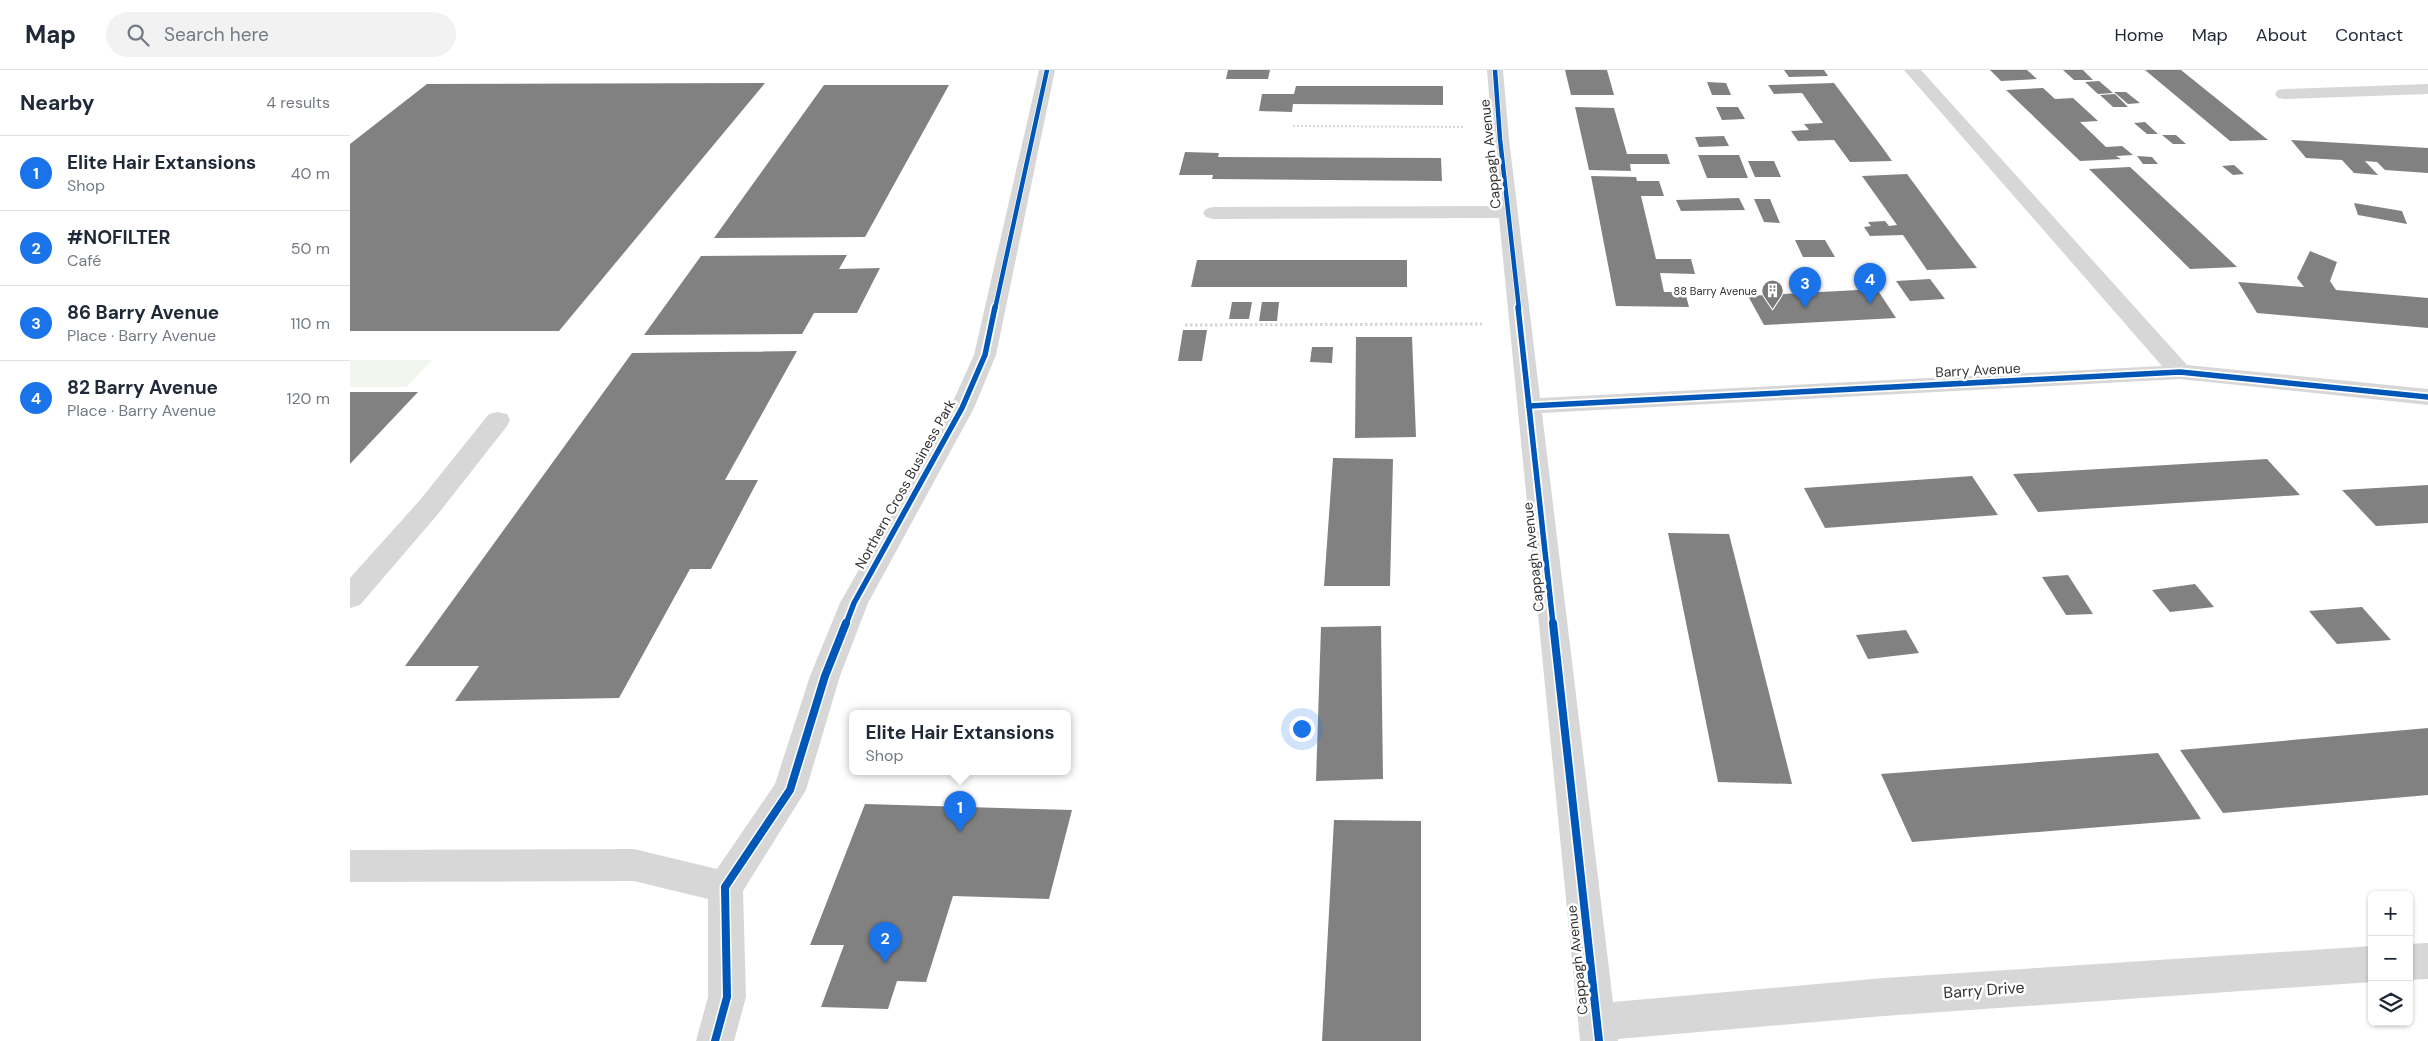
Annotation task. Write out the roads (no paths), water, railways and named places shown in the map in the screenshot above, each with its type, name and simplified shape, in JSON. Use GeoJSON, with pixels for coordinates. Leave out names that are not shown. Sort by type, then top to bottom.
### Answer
{"type":"FeatureCollection","features":[{"type":"Feature","properties":{"kind":"street","name":"Northern Cross Business Park"},"geometry":{"type":"LineString","coordinates":[[725,887],[790,790],[826,676],[854,603],[962,408],[985,355],[1047,70]]}},
{"type":"Feature","properties":{"kind":"street","name":"Cappagh Avenue"},"geometry":{"type":"LineString","coordinates":[[1495,70],[1508,212],[1598,1032]]}},
{"type":"Feature","properties":{"kind":"street"},"geometry":{"type":"LineString","coordinates":[[1912,70],[2180,372]]}},
{"type":"Feature","properties":{"kind":"street"},"geometry":{"type":"LineString","coordinates":[[2284,94],[2428,90]]}},
{"type":"Feature","properties":{"kind":"street"},"geometry":{"type":"LineString","coordinates":[[1213,214],[1508,212]]}},
{"type":"Feature","properties":{"kind":"street","name":"Barry Avenue"},"geometry":{"type":"LineString","coordinates":[[1529,406],[2180,372],[2428,397]]}},
{"type":"Feature","properties":{"kind":"street"},"geometry":{"type":"LineString","coordinates":[[350,597],[428,507],[498,420]]}},
{"type":"Feature","properties":{"kind":"street"},"geometry":{"type":"LineString","coordinates":[[350,866],[634,865],[725,887],[727,997],[715,1041]]}},
{"type":"Feature","properties":{"kind":"street"},"geometry":{"type":"LineString","coordinates":[[2413,962],[2428,961]]}},
{"type":"Feature","properties":{"kind":"street","name":"Barry Drive"},"geometry":{"type":"LineString","coordinates":[[1598,1032],[1894,996],[2368,964]]}},
{"type":"Feature","properties":{"kind":"place","name":"82 Barry Avenue"},"geometry":{"type":"Point","coordinates":[1870,304]}},
{"type":"Feature","properties":{"kind":"place","name":"86 Barry Avenue"},"geometry":{"type":"Point","coordinates":[1805,308]}},
{"type":"Feature","properties":{"kind":"place","name":"88 Barry Avenue"},"geometry":{"type":"Point","coordinates":[1773,310]}},
{"type":"Feature","properties":{"kind":"place","name":"Elite Hair Extansions"},"geometry":{"type":"Point","coordinates":[960,832]}},
{"type":"Feature","properties":{"kind":"place","name":"#NOFILTER"},"geometry":{"type":"Point","coordinates":[885,963]}}]}
